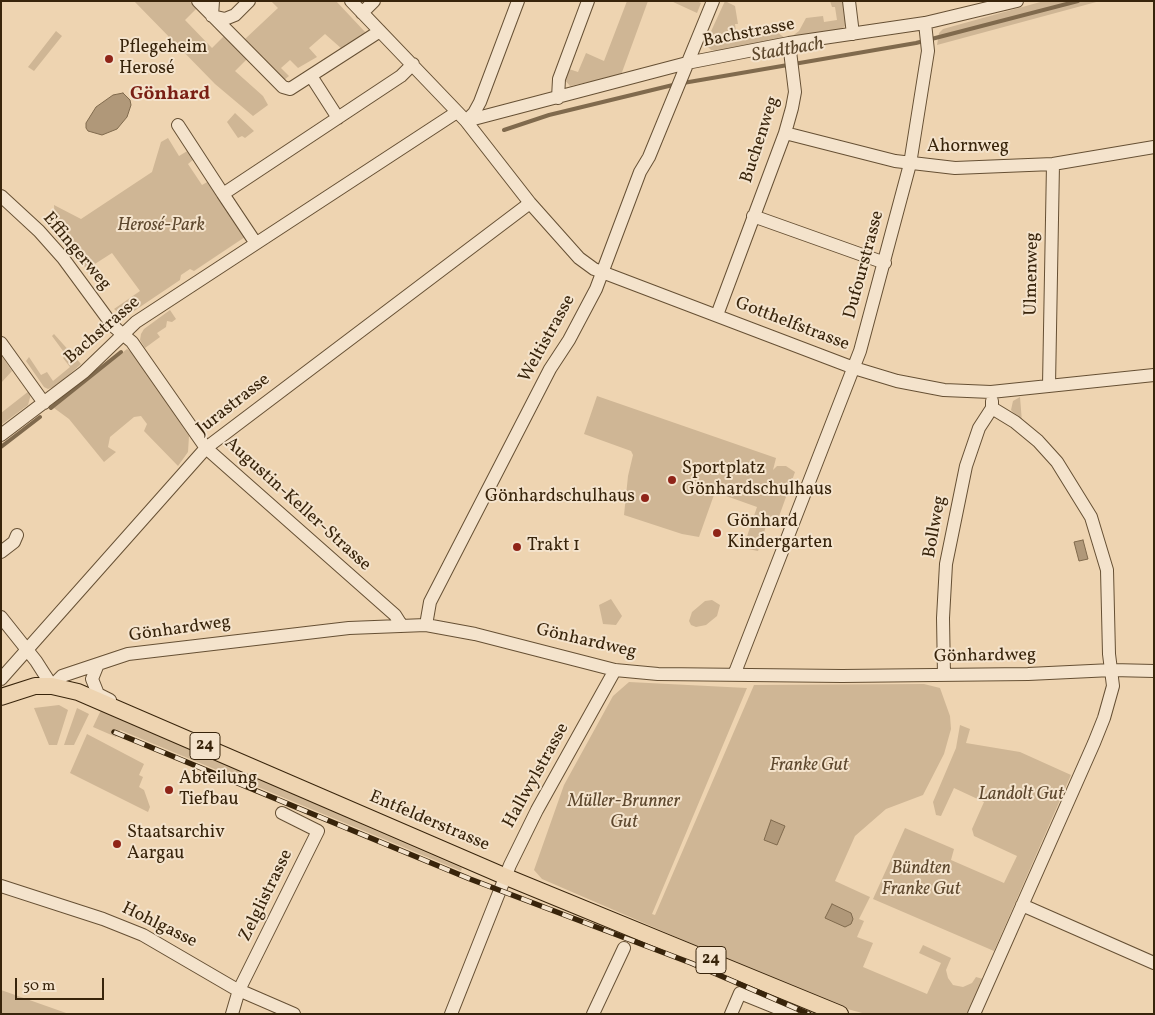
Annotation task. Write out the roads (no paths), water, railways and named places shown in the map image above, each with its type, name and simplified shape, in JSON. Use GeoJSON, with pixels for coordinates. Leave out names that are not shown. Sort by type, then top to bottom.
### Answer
{"type":"FeatureCollection","features":[{"type":"Feature","properties":{"kind":"main road","name":"Entfelderstrasse"},"geometry":{"type":"LineString","coordinates":[[1,696],[35,686],[52,686],[78,692],[119,708],[504,876],[840,1014]]}},
{"type":"Feature","properties":{"kind":"street"},"geometry":{"type":"LineString","coordinates":[[198,1],[283,87],[290,88],[311,76],[380,31]]}},
{"type":"Feature","properties":{"kind":"street"},"geometry":{"type":"LineString","coordinates":[[212,16],[213,1]]}},
{"type":"Feature","properties":{"kind":"street"},"geometry":{"type":"LineString","coordinates":[[212,16],[225,19],[235,15],[249,1]]}},
{"type":"Feature","properties":{"kind":"street","name":"Gotthelfstrasse"},"geometry":{"type":"LineString","coordinates":[[351,1],[462,117],[530,203],[578,258],[600,272],[854,368],[897,381],[944,390],[991,392],[1154,375]]}},
{"type":"Feature","properties":{"kind":"street"},"geometry":{"type":"LineString","coordinates":[[362,13],[374,1]]}},
{"type":"Feature","properties":{"kind":"street"},"geometry":{"type":"LineString","coordinates":[[462,117],[474,113],[480,102],[518,1]]}},
{"type":"Feature","properties":{"kind":"street"},"geometry":{"type":"LineString","coordinates":[[558,98],[559,79],[588,1]]}},
{"type":"Feature","properties":{"kind":"street","name":"Weltistrasse"},"geometry":{"type":"LineString","coordinates":[[426,625],[430,602],[550,369],[570,340],[590,300],[640,172],[649,157],[714,1]]}},
{"type":"Feature","properties":{"kind":"street"},"geometry":{"type":"LineString","coordinates":[[849,1],[853,34]]}},
{"type":"Feature","properties":{"kind":"street","name":"Bachstrasse"},"geometry":{"type":"LineString","coordinates":[[1,435],[84,372],[121,333],[255,242],[436,124],[462,117],[490,116],[558,98],[685,69],[853,34],[926,29],[996,4],[1017,1]]}},
{"type":"Feature","properties":{"kind":"street","name":"Dufourstrasse"},"geometry":{"type":"LineString","coordinates":[[734,675],[854,368],[885,263],[910,164],[928,51],[926,29]]}},
{"type":"Feature","properties":{"kind":"street","name":"Buchenweg"},"geometry":{"type":"LineString","coordinates":[[717,316],[785,133],[795,92],[789,48]]}},
{"type":"Feature","properties":{"kind":"street"},"geometry":{"type":"LineString","coordinates":[[223,194],[401,76],[413,64]]}},
{"type":"Feature","properties":{"kind":"street"},"geometry":{"type":"LineString","coordinates":[[311,76],[338,118]]}},
{"type":"Feature","properties":{"kind":"street"},"geometry":{"type":"LineString","coordinates":[[178,125],[255,242]]}},
{"type":"Feature","properties":{"kind":"street","name":"Ahornweg"},"geometry":{"type":"LineString","coordinates":[[785,133],[840,149],[910,164],[955,168],[1053,164],[1154,147]]}},
{"type":"Feature","properties":{"kind":"street","name":"Ulmenweg"},"geometry":{"type":"LineString","coordinates":[[1049,385],[1053,164]]}},
{"type":"Feature","properties":{"kind":"street","name":"Effingerweg"},"geometry":{"type":"LineString","coordinates":[[1,196],[39,231],[64,258],[113,326],[121,333]]}},
{"type":"Feature","properties":{"kind":"street","name":"Jurastrasse"},"geometry":{"type":"LineString","coordinates":[[1,679],[206,448],[530,203]]}},
{"type":"Feature","properties":{"kind":"street"},"geometry":{"type":"LineString","coordinates":[[754,216],[885,263]]}},
{"type":"Feature","properties":{"kind":"street","name":"Augustin-Keller-Strasse"},"geometry":{"type":"LineString","coordinates":[[121,333],[132,342],[206,448],[395,616],[402,626]]}},
{"type":"Feature","properties":{"kind":"street"},"geometry":{"type":"LineString","coordinates":[[1,343],[44,403]]}},
{"type":"Feature","properties":{"kind":"street"},"geometry":{"type":"LineString","coordinates":[[974,1014],[1104,718],[1113,686],[1109,654],[1106,570],[1091,517],[1050,455],[1015,422],[992,408],[991,392]]}},
{"type":"Feature","properties":{"kind":"street","name":"Bollweg"},"geometry":{"type":"LineString","coordinates":[[944,675],[943,618],[946,564],[956,512],[975,438],[992,408]]}},
{"type":"Feature","properties":{"kind":"street"},"geometry":{"type":"LineString","coordinates":[[1,552],[14,542],[17,535]]}},
{"type":"Feature","properties":{"kind":"street"},"geometry":{"type":"LineString","coordinates":[[1,618],[27,649],[52,686]]}},
{"type":"Feature","properties":{"kind":"street","name":"Gönhardweg"},"geometry":{"type":"LineString","coordinates":[[52,686],[62,676],[128,654],[198,644],[349,628],[426,625],[475,634],[615,670],[658,674],[944,675],[1112,670],[1154,671]]}},
{"type":"Feature","properties":{"kind":"street"},"geometry":{"type":"LineString","coordinates":[[98,664],[92,679],[98,694],[119,708]]}},
{"type":"Feature","properties":{"kind":"street","name":"Hallwylstrasse"},"geometry":{"type":"LineString","coordinates":[[451,1014],[504,876],[537,810],[615,670]]}},
{"type":"Feature","properties":{"kind":"street","name":"Zelglistrasse"},"geometry":{"type":"LineString","coordinates":[[232,1014],[239,990],[318,831],[282,813]]}},
{"type":"Feature","properties":{"kind":"street","name":"Hohlgasse"},"geometry":{"type":"LineString","coordinates":[[1,886],[86,913],[143,935],[239,990],[294,1014]]}},
{"type":"Feature","properties":{"kind":"street"},"geometry":{"type":"LineString","coordinates":[[1022,905],[1154,963]]}},
{"type":"Feature","properties":{"kind":"street"},"geometry":{"type":"LineString","coordinates":[[593,1014],[624,948]]}},
{"type":"Feature","properties":{"kind":"street"},"geometry":{"type":"LineString","coordinates":[[731,1014],[740,993],[792,1014]]}},
{"type":"Feature","properties":{"kind":"waterway","name":"Stadtbach"},"geometry":{"type":"LineString","coordinates":[[683,83],[916,43],[1078,1]]}},
{"type":"Feature","properties":{"kind":"waterway","name":"Stadtbach"},"geometry":{"type":"LineString","coordinates":[[504,130],[549,115],[677,84]]}},
{"type":"Feature","properties":{"kind":"waterway","name":"Stadtbach"},"geometry":{"type":"LineString","coordinates":[[51,408],[121,352]]}},
{"type":"Feature","properties":{"kind":"waterway","name":"Stadtbach"},"geometry":{"type":"LineString","coordinates":[[1,447],[40,417]]}},
{"type":"Feature","properties":{"kind":"railway"},"geometry":{"type":"LineString","coordinates":[[114,732],[470,879],[691,963],[809,1014]]}},
{"type":"Feature","properties":{"kind":"place","name":"Pflegeheim Herosé"},"geometry":{"type":"Point","coordinates":[109,59]}},
{"type":"Feature","properties":{"kind":"place","name":"Sportplatz Gönhardschulhaus"},"geometry":{"type":"Point","coordinates":[672,480]}},
{"type":"Feature","properties":{"kind":"place","name":"Gönhardschulhaus"},"geometry":{"type":"Point","coordinates":[645,498]}},
{"type":"Feature","properties":{"kind":"place","name":"Gönhard Kindergarten"},"geometry":{"type":"Point","coordinates":[717,533]}},
{"type":"Feature","properties":{"kind":"place","name":"Trakt 1"},"geometry":{"type":"Point","coordinates":[517,547]}},
{"type":"Feature","properties":{"kind":"place","name":"Abteilung Tiefbau"},"geometry":{"type":"Point","coordinates":[169,790]}},
{"type":"Feature","properties":{"kind":"place","name":"Staatsarchiv Aargau"},"geometry":{"type":"Point","coordinates":[117,844]}},
{"type":"Feature","properties":{"kind":"district","name":"Gönhard"},"geometry":{"type":"Point","coordinates":[170,96]}},
{"type":"Feature","properties":{"kind":"park label","name":"Herosé-Park"},"geometry":{"type":"Point","coordinates":[161,227]}},
{"type":"Feature","properties":{"kind":"park label","name":"Franke Gut"},"geometry":{"type":"Point","coordinates":[809,767]}},
{"type":"Feature","properties":{"kind":"park label","name":"Landolt Gut"},"geometry":{"type":"Point","coordinates":[1021,796]}},
{"type":"Feature","properties":{"kind":"park label","name":"Müller-Brunner Gut"},"geometry":{"type":"Point","coordinates":[624,813]}},
{"type":"Feature","properties":{"kind":"park label","name":"Bündten Franke Gut"},"geometry":{"type":"Point","coordinates":[921,880]}}]}
